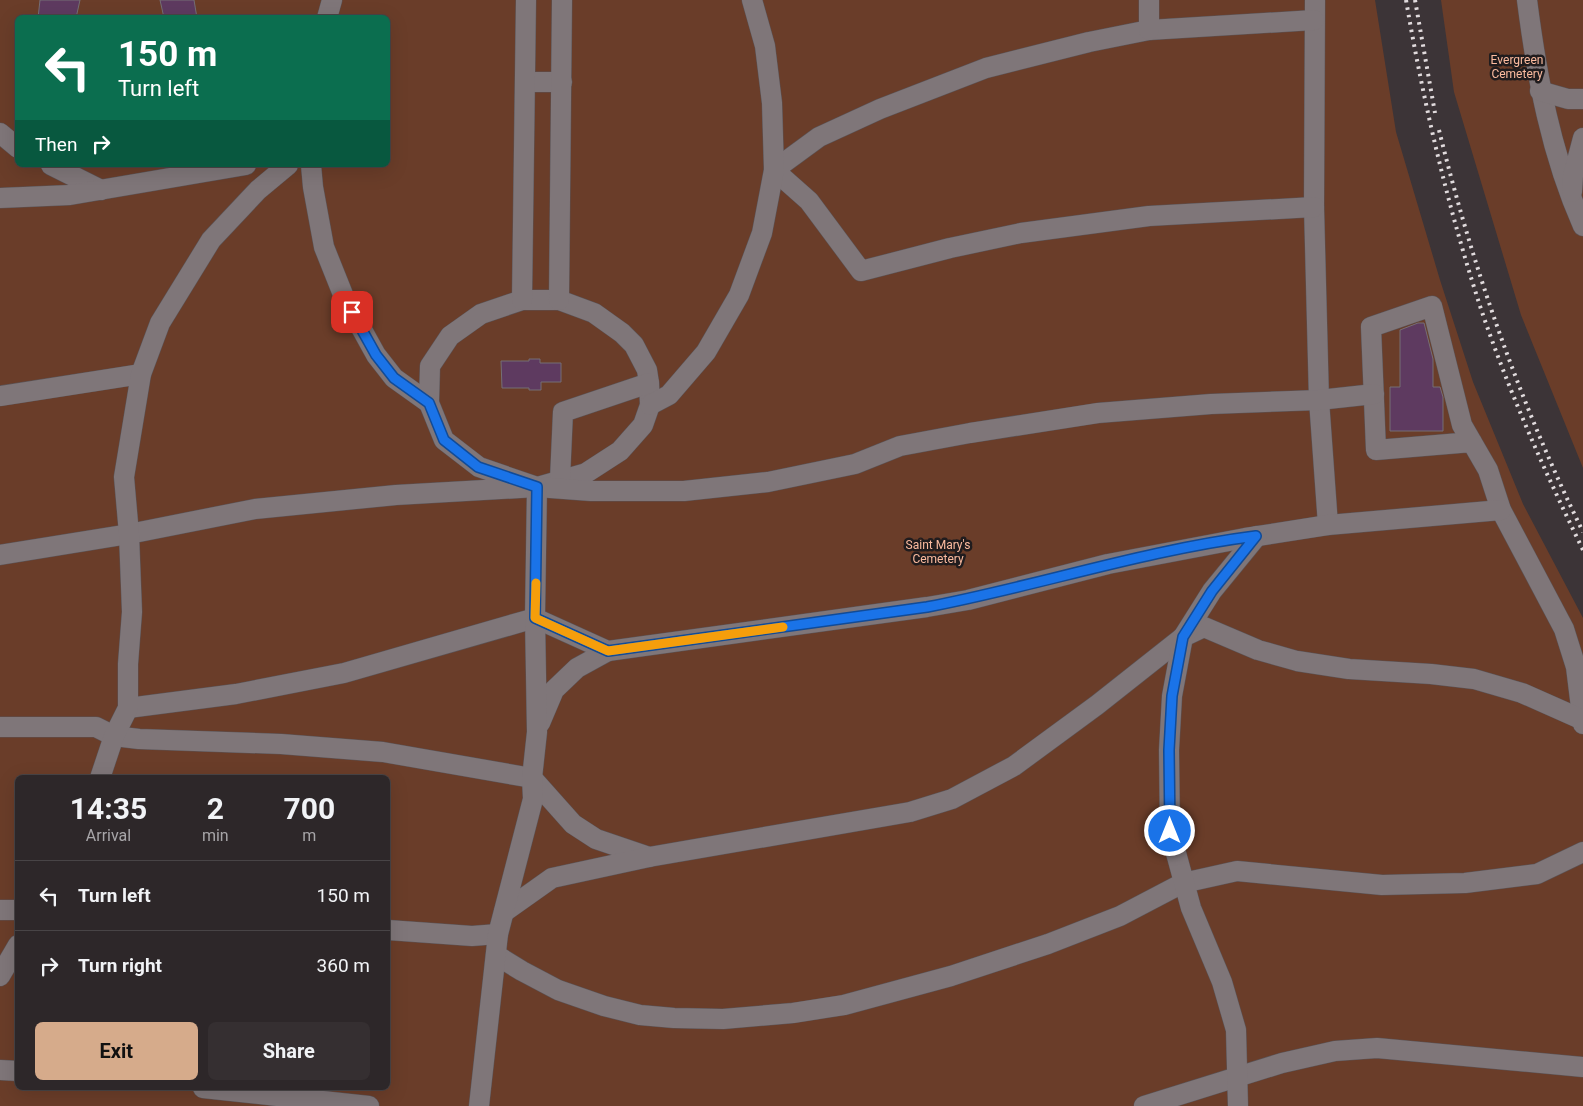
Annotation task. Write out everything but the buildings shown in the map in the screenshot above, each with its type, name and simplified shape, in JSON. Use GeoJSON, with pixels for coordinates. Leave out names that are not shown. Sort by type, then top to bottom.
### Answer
{"type":"FeatureCollection","features":[{"type":"Feature","properties":{"kind":"lane"},"geometry":{"type":"LineString","coordinates":[[328,15],[332,0]]}},
{"type":"Feature","properties":{"kind":"lane"},"geometry":{"type":"LineString","coordinates":[[522,300],[526,0]]}},
{"type":"Feature","properties":{"kind":"lane"},"geometry":{"type":"LineString","coordinates":[[559,300],[562,0]]}},
{"type":"Feature","properties":{"kind":"lane"},"geometry":{"type":"LineString","coordinates":[[650,404],[669,395],[706,352],[739,295],[762,232],[774,170],[772,103],[767,56],[752,0]]}},
{"type":"Feature","properties":{"kind":"lane"},"geometry":{"type":"LineString","coordinates":[[1149,0],[1149,30]]}},
{"type":"Feature","properties":{"kind":"lane"},"geometry":{"type":"LineString","coordinates":[[1527,0],[1540,91],[1553,144],[1572,202],[1583,226]]}},
{"type":"Feature","properties":{"kind":"lane"},"geometry":{"type":"LineString","coordinates":[[774,170],[819,137],[880,109],[986,68],[1089,42],[1149,30],[1315,10],[1314,207],[1319,400],[1328,526]]}},
{"type":"Feature","properties":{"kind":"lane"},"geometry":{"type":"LineString","coordinates":[[526,82],[562,82]]}},
{"type":"Feature","properties":{"kind":"lane"},"geometry":{"type":"LineString","coordinates":[[1540,91],[1568,99],[1583,99]]}},
{"type":"Feature","properties":{"kind":"lane"},"geometry":{"type":"LineString","coordinates":[[0,133],[15,146]]}},
{"type":"Feature","properties":{"kind":"lane"},"geometry":{"type":"LineString","coordinates":[[1572,202],[1573,176],[1583,138]]}},
{"type":"Feature","properties":{"kind":"lane"},"geometry":{"type":"LineString","coordinates":[[55,167],[101,190]]}},
{"type":"Feature","properties":{"kind":"lane"},"geometry":{"type":"LineString","coordinates":[[0,198],[70,196],[234,167]]}},
{"type":"Feature","properties":{"kind":"lane"},"geometry":{"type":"LineString","coordinates":[[101,775],[114,736],[128,708],[128,664],[132,612],[129,534],[124,477],[141,374],[160,323],[211,240],[258,190],[286,167]]}},
{"type":"Feature","properties":{"kind":"lane"},"geometry":{"type":"LineString","coordinates":[[311,167],[312,187],[324,247],[344,298],[376,355],[394,378],[429,403]]}},
{"type":"Feature","properties":{"kind":"lane"},"geometry":{"type":"LineString","coordinates":[[774,170],[809,200],[861,271],[950,248],[1030,231],[1148,216],[1314,207]]}},
{"type":"Feature","properties":{"kind":"lane"},"geometry":{"type":"LineString","coordinates":[[522,300],[559,300],[594,313],[622,332],[634,345],[646,370],[650,404],[643,424],[620,451],[586,473],[537,487],[478,467],[444,440],[429,403],[430,366],[450,336],[481,314],[522,300]]}},
{"type":"Feature","properties":{"kind":"lane"},"geometry":{"type":"LineString","coordinates":[[1472,442],[1376,450],[1371,327],[1432,306],[1462,425],[1472,442],[1488,470],[1501,510],[1564,629],[1576,667],[1583,724]]}},
{"type":"Feature","properties":{"kind":"lane"},"geometry":{"type":"LineString","coordinates":[[0,396],[141,374]]}},
{"type":"Feature","properties":{"kind":"lane"},"geometry":{"type":"LineString","coordinates":[[560,479],[563,412],[649,383]]}},
{"type":"Feature","properties":{"kind":"lane"},"geometry":{"type":"LineString","coordinates":[[0,555],[129,534],[255,510],[396,496],[537,487],[591,491],[684,491],[768,482],[855,464],[900,446],[1098,413],[1211,404],[1319,400],[1374,394]]}},
{"type":"Feature","properties":{"kind":"lane"},"geometry":{"type":"LineString","coordinates":[[479,1106],[498,934],[533,799],[532,778],[537,732],[535,618],[537,487]]}},
{"type":"Feature","properties":{"kind":"lane"},"geometry":{"type":"LineString","coordinates":[[537,732],[554,690],[577,668],[608,651],[968,600],[1108,564],[1256,536],[1328,526],[1501,510]]}},
{"type":"Feature","properties":{"kind":"lane"},"geometry":{"type":"LineString","coordinates":[[1238,1106],[1236,1030],[1222,982],[1191,908],[1170,831],[1169,750],[1172,696],[1183,637],[1212,591],[1256,536]]}},
{"type":"Feature","properties":{"kind":"lane"},"geometry":{"type":"LineString","coordinates":[[128,708],[236,694],[344,672],[535,618],[608,651]]}},
{"type":"Feature","properties":{"kind":"lane"},"geometry":{"type":"LineString","coordinates":[[504,912],[552,878],[649,857],[910,812],[952,799],[1014,766],[1097,705],[1183,637],[1204,627],[1258,650],[1297,661],[1349,669],[1431,674],[1474,679],[1522,693],[1582,720]]}},
{"type":"Feature","properties":{"kind":"lane"},"geometry":{"type":"LineString","coordinates":[[0,727],[96,727],[114,736],[281,744],[383,752],[532,778],[573,824],[596,839],[649,857]]}},
{"type":"Feature","properties":{"kind":"lane"},"geometry":{"type":"LineString","coordinates":[[496,955],[558,990],[604,1006],[640,1015],[724,1019],[793,1013],[853,1003],[950,976],[1048,944],[1120,916],[1183,883],[1237,871],[1382,885],[1465,882],[1537,874],[1583,852]]}},
{"type":"Feature","properties":{"kind":"lane"},"geometry":{"type":"LineString","coordinates":[[0,910],[15,910]]}},
{"type":"Feature","properties":{"kind":"lane"},"geometry":{"type":"LineString","coordinates":[[390,930],[472,936],[498,934]]}},
{"type":"Feature","properties":{"kind":"lane"},"geometry":{"type":"LineString","coordinates":[[0,976],[15,950]]}},
{"type":"Feature","properties":{"kind":"lane"},"geometry":{"type":"LineString","coordinates":[[1144,1106],[1282,1063],[1335,1051],[1377,1048],[1583,1067]]}},
{"type":"Feature","properties":{"kind":"lane"},"geometry":{"type":"LineString","coordinates":[[0,1070],[15,1071]]}},
{"type":"Feature","properties":{"kind":"lane"},"geometry":{"type":"LineString","coordinates":[[221,1090],[370,1106]]}},
{"type":"Feature","properties":{"kind":"green space","name":"Saint Mary's Cemetery"},"geometry":{"type":"Polygon","coordinates":[[[0,0],[1375,0],[1396,132],[1440,280],[1473,382],[1523,504],[1583,618],[1583,1106],[0,1106],[0,0]]]}},
{"type":"Feature","properties":{"kind":"green space","name":"Evergreen Cemetery"},"geometry":{"type":"Polygon","coordinates":[[[1441,0],[1583,0],[1583,468],[1521,315],[1454,92],[1441,0]]]}},
{"type":"Feature","properties":{"kind":"railway"},"geometry":{"type":"LineString","coordinates":[[1406,0],[1438,156],[1458,233],[1481,309],[1503,371],[1528,431],[1583,550]]}},
{"type":"Feature","properties":{"kind":"railway"},"geometry":{"type":"LineString","coordinates":[[1415,0],[1435,113]]}},
{"type":"Feature","properties":{"kind":"railway"},"geometry":{"type":"LineString","coordinates":[[1439,130],[1467,233],[1500,335],[1539,434],[1583,532]]}},
{"type":"Feature","properties":{"kind":"slow traffic"},"geometry":{"type":"LineString","coordinates":[[536,583],[535,618],[608,651],[783,627]]}},
{"type":"Feature","properties":{"kind":"route"},"geometry":{"type":"LineString","coordinates":[[352,312],[376,355],[394,378],[429,403],[444,440],[478,467],[537,487],[535,618],[608,651],[968,600],[1108,564],[1256,536],[1212,591],[1183,637],[1172,696],[1169,750],[1170,831]]}}]}
